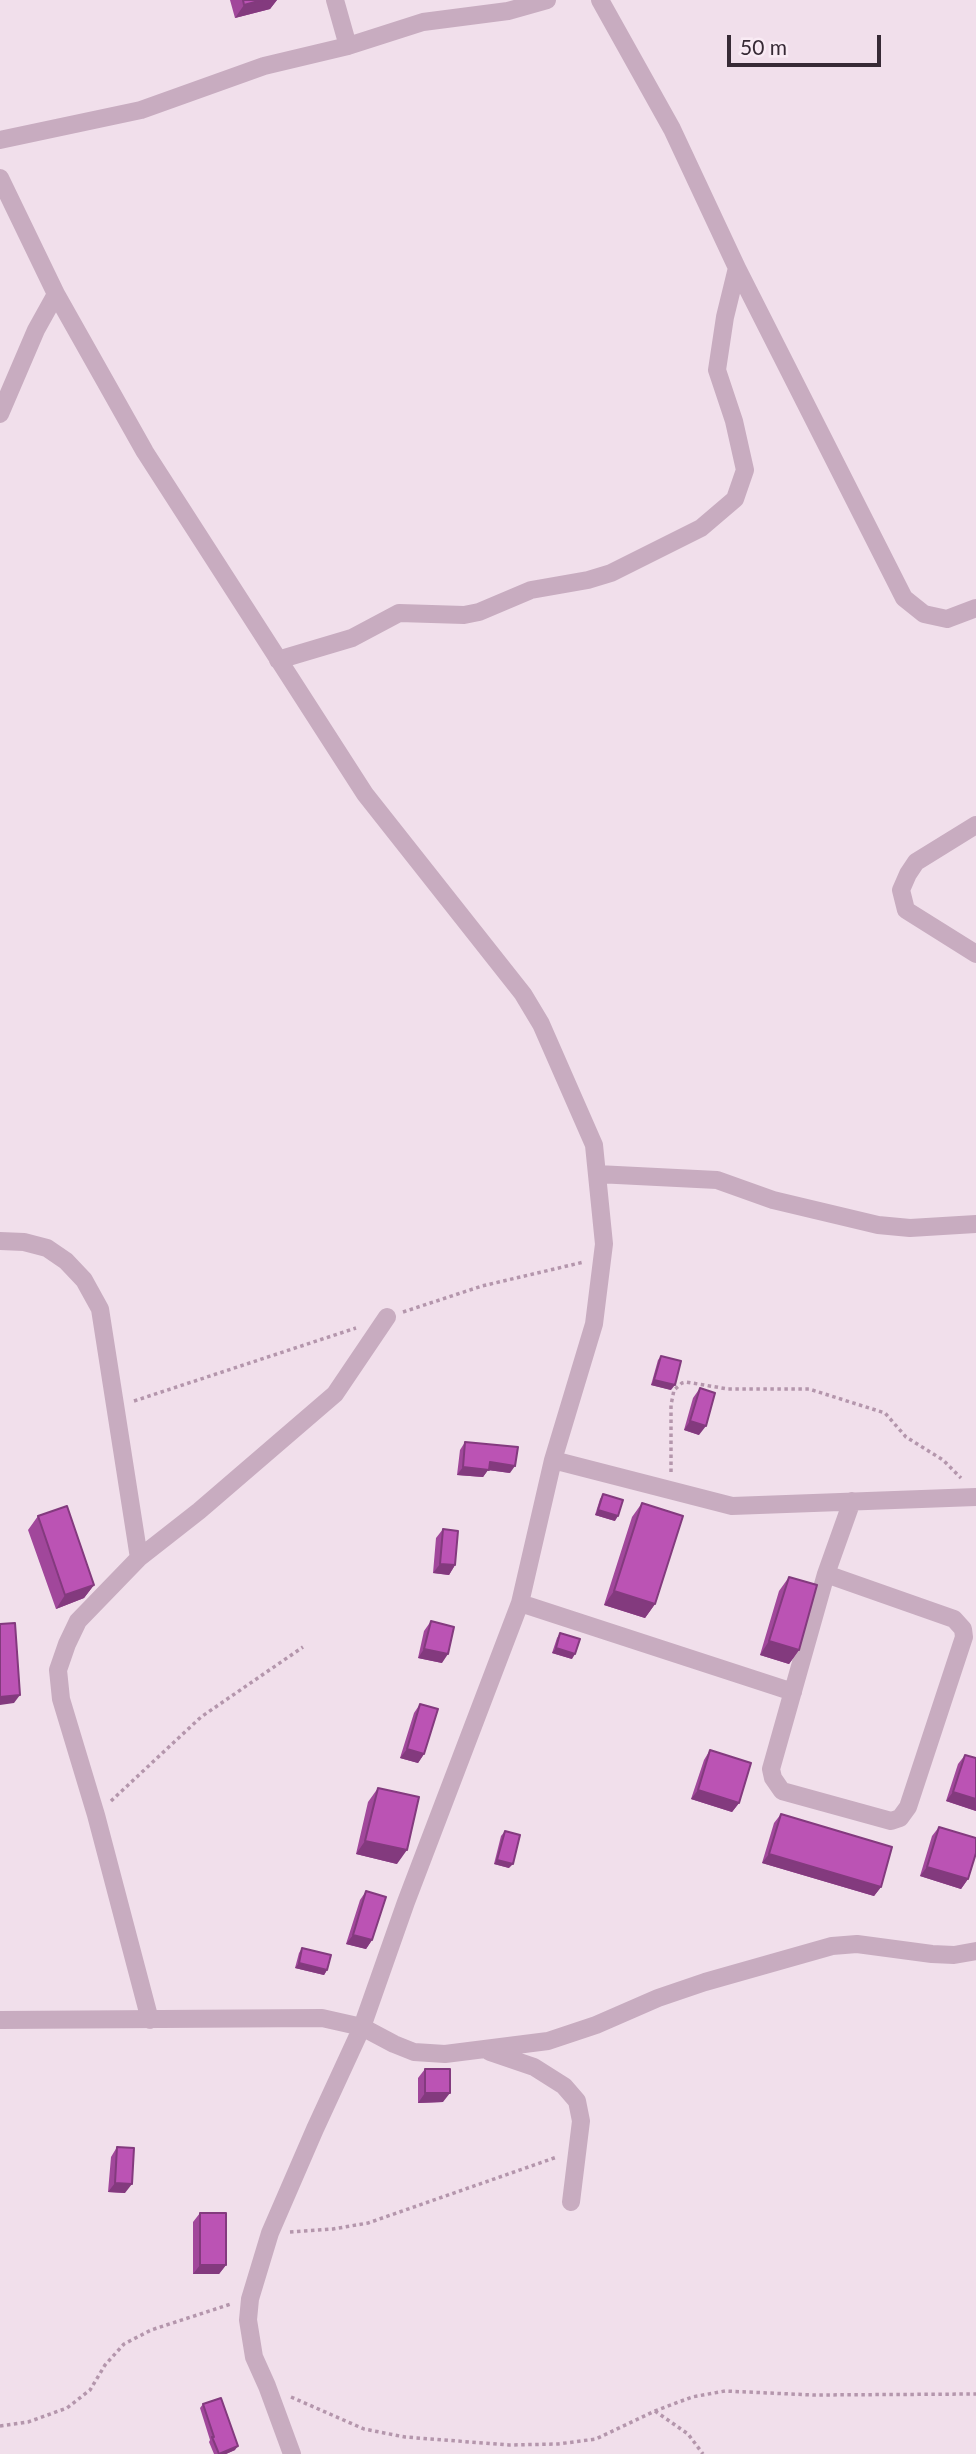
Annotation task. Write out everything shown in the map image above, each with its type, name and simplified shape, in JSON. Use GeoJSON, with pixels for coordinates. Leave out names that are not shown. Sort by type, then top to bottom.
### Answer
{"type":"FeatureCollection","features":[{"type":"Feature","properties":{"kind":"street"},"geometry":{"type":"LineString","coordinates":[[335,0],[348,46]]}},
{"type":"Feature","properties":{"kind":"street"},"geometry":{"type":"LineString","coordinates":[[0,140],[141,110],[264,66],[348,46],[423,22],[508,10],[547,0]]}},
{"type":"Feature","properties":{"kind":"street"},"geometry":{"type":"LineString","coordinates":[[600,0],[672,128],[737,268],[904,598],[924,614],[947,619],[976,608]]}},
{"type":"Feature","properties":{"kind":"street"},"geometry":{"type":"LineString","coordinates":[[0,178],[56,294],[145,452],[365,794],[523,995],[541,1024],[594,1145],[604,1244],[594,1324],[553,1460],[520,1603],[406,1902],[362,2027],[270,2233],[250,2299],[248,2320],[254,2357],[292,2454]]}},
{"type":"Feature","properties":{"kind":"street"},"geometry":{"type":"LineString","coordinates":[[278,660],[352,638],[398,613],[464,615],[531,590],[599,577],[701,528],[735,499],[745,470],[734,421],[717,370],[725,317],[737,268]]}},
{"type":"Feature","properties":{"kind":"street"},"geometry":{"type":"LineString","coordinates":[[0,414],[36,330],[56,294]]}},
{"type":"Feature","properties":{"kind":"street"},"geometry":{"type":"LineString","coordinates":[[976,825],[916,862],[901,890],[906,910],[976,954]]}},
{"type":"Feature","properties":{"kind":"street"},"geometry":{"type":"LineString","coordinates":[[597,1174],[717,1180],[773,1200],[878,1225],[910,1228],[976,1224]]}},
{"type":"Feature","properties":{"kind":"street"},"geometry":{"type":"LineString","coordinates":[[0,1241],[24,1242],[47,1248],[66,1261],[84,1279],[100,1309],[139,1558]]}},
{"type":"Feature","properties":{"kind":"street"},"geometry":{"type":"LineString","coordinates":[[150,2020],[96,1815],[61,1699],[58,1670],[78,1621],[139,1558],[335,1394],[387,1317]]}},
{"type":"Feature","properties":{"kind":"street"},"geometry":{"type":"LineString","coordinates":[[553,1460],[732,1506],[852,1501],[858,1503],[972,1491]]}},
{"type":"Feature","properties":{"kind":"street"},"geometry":{"type":"LineString","coordinates":[[826,1574],[954,1619],[969,1628],[908,1807],[900,1818],[891,1821],[782,1791],[773,1778],[771,1769],[826,1574],[852,1501]]}},
{"type":"Feature","properties":{"kind":"street"},"geometry":{"type":"LineString","coordinates":[[520,1603],[793,1692]]}},
{"type":"Feature","properties":{"kind":"street"},"geometry":{"type":"LineString","coordinates":[[0,2020],[322,2018],[362,2027],[394,2045],[414,2052],[445,2054],[548,2042],[705,1982],[832,1946],[858,1944],[954,1955],[976,1951]]}},
{"type":"Feature","properties":{"kind":"street"},"geometry":{"type":"LineString","coordinates":[[486,2050],[534,2067],[564,2086],[577,2101],[581,2122],[571,2202]]}},
{"type":"Feature","properties":{"kind":"path"},"geometry":{"type":"LineString","coordinates":[[671,1490],[671,1405],[674,1390],[686,1382],[728,1389],[809,1389],[885,1413],[906,1437],[952,1466],[972,1491]]}},
{"type":"Feature","properties":{"kind":"path"},"geometry":{"type":"LineString","coordinates":[[96,1815],[201,1717],[303,1647]]}},
{"type":"Feature","properties":{"kind":"path"},"geometry":{"type":"LineString","coordinates":[[270,2233],[333,2229],[368,2223],[578,2149]]}},
{"type":"Feature","properties":{"kind":"path"},"geometry":{"type":"LineString","coordinates":[[0,2426],[27,2422],[67,2408],[90,2390],[105,2365],[124,2344],[151,2330],[195,2314],[250,2299]]}},
{"type":"Feature","properties":{"kind":"path"},"geometry":{"type":"LineString","coordinates":[[267,2386],[364,2428],[405,2437],[450,2442],[558,2444],[596,2439],[692,2397],[725,2391],[813,2395],[976,2394]]}},
{"type":"Feature","properties":{"kind":"path"},"geometry":{"type":"LineString","coordinates":[[655,2411],[688,2434],[703,2454]]}},
{"type":"Feature","properties":{"kind":"building"},"geometry":{"type":"Polygon","coordinates":[[[243,0],[262,0],[244,5],[243,0]]]}},
{"type":"Feature","properties":{"kind":"building"},"geometry":{"type":"Polygon","coordinates":[[[661,1356],[681,1361],[675,1385],[654,1380],[661,1356]]]}},
{"type":"Feature","properties":{"kind":"building"},"geometry":{"type":"Polygon","coordinates":[[[700,1388],[715,1393],[706,1426],[690,1421],[700,1388]]]}},
{"type":"Feature","properties":{"kind":"building"},"geometry":{"type":"Polygon","coordinates":[[[465,1442],[518,1447],[515,1466],[490,1462],[489,1470],[463,1467],[465,1442]]]}},
{"type":"Feature","properties":{"kind":"building"},"geometry":{"type":"Polygon","coordinates":[[[603,1494],[623,1500],[618,1516],[598,1510],[603,1494]]]}},
{"type":"Feature","properties":{"kind":"building"},"geometry":{"type":"Polygon","coordinates":[[[642,1503],[683,1516],[655,1604],[614,1591],[642,1503]]]}},
{"type":"Feature","properties":{"kind":"building"},"geometry":{"type":"Polygon","coordinates":[[[67,1506],[94,1585],[65,1595],[38,1516],[67,1506]]]}},
{"type":"Feature","properties":{"kind":"building"},"geometry":{"type":"Polygon","coordinates":[[[443,1529],[458,1531],[455,1565],[440,1564],[443,1529]]]}},
{"type":"Feature","properties":{"kind":"building"},"geometry":{"type":"Polygon","coordinates":[[[789,1577],[817,1585],[799,1650],[769,1641],[789,1577]]]}},
{"type":"Feature","properties":{"kind":"building"},"geometry":{"type":"Polygon","coordinates":[[[431,1621],[454,1627],[448,1654],[424,1649],[431,1621]]]}},
{"type":"Feature","properties":{"kind":"building"},"geometry":{"type":"Polygon","coordinates":[[[15,1623],[20,1695],[0,1697],[0,1624],[15,1623]]]}},
{"type":"Feature","properties":{"kind":"building"},"geometry":{"type":"Polygon","coordinates":[[[560,1633],[580,1639],[575,1654],[556,1648],[560,1633]]]}},
{"type":"Feature","properties":{"kind":"building"},"geometry":{"type":"Polygon","coordinates":[[[420,1704],[438,1709],[424,1754],[407,1749],[420,1704]]]}},
{"type":"Feature","properties":{"kind":"building"},"geometry":{"type":"Polygon","coordinates":[[[710,1750],[751,1763],[739,1803],[698,1790],[710,1750]]]}},
{"type":"Feature","properties":{"kind":"building"},"geometry":{"type":"Polygon","coordinates":[[[965,1755],[976,1758],[976,1799],[953,1792],[965,1755]]]}},
{"type":"Feature","properties":{"kind":"building"},"geometry":{"type":"Polygon","coordinates":[[[378,1788],[419,1797],[407,1850],[365,1841],[378,1788]]]}},
{"type":"Feature","properties":{"kind":"building"},"geometry":{"type":"Polygon","coordinates":[[[781,1814],[892,1847],[881,1887],[769,1854],[781,1814]]]}},
{"type":"Feature","properties":{"kind":"building"},"geometry":{"type":"Polygon","coordinates":[[[939,1827],[976,1838],[976,1853],[968,1879],[927,1867],[939,1827]]]}},
{"type":"Feature","properties":{"kind":"building"},"geometry":{"type":"Polygon","coordinates":[[[505,1831],[520,1835],[513,1864],[497,1860],[505,1831]]]}},
{"type":"Feature","properties":{"kind":"building"},"geometry":{"type":"Polygon","coordinates":[[[366,1891],[386,1897],[372,1940],[353,1935],[366,1891]]]}},
{"type":"Feature","properties":{"kind":"building"},"geometry":{"type":"Polygon","coordinates":[[[302,1948],[331,1955],[327,1970],[299,1963],[302,1948]]]}},
{"type":"Feature","properties":{"kind":"building"},"geometry":{"type":"Polygon","coordinates":[[[425,2069],[450,2069],[450,2093],[425,2093],[425,2069]]]}},
{"type":"Feature","properties":{"kind":"building"},"geometry":{"type":"Polygon","coordinates":[[[117,2147],[134,2148],[132,2184],[115,2183],[117,2147]]]}},
{"type":"Feature","properties":{"kind":"building"},"geometry":{"type":"Polygon","coordinates":[[[200,2213],[226,2213],[226,2265],[200,2265],[200,2213]]]}},
{"type":"Feature","properties":{"kind":"building"},"geometry":{"type":"Polygon","coordinates":[[[221,2398],[238,2446],[219,2454],[203,2404],[221,2398]]]}}]}
